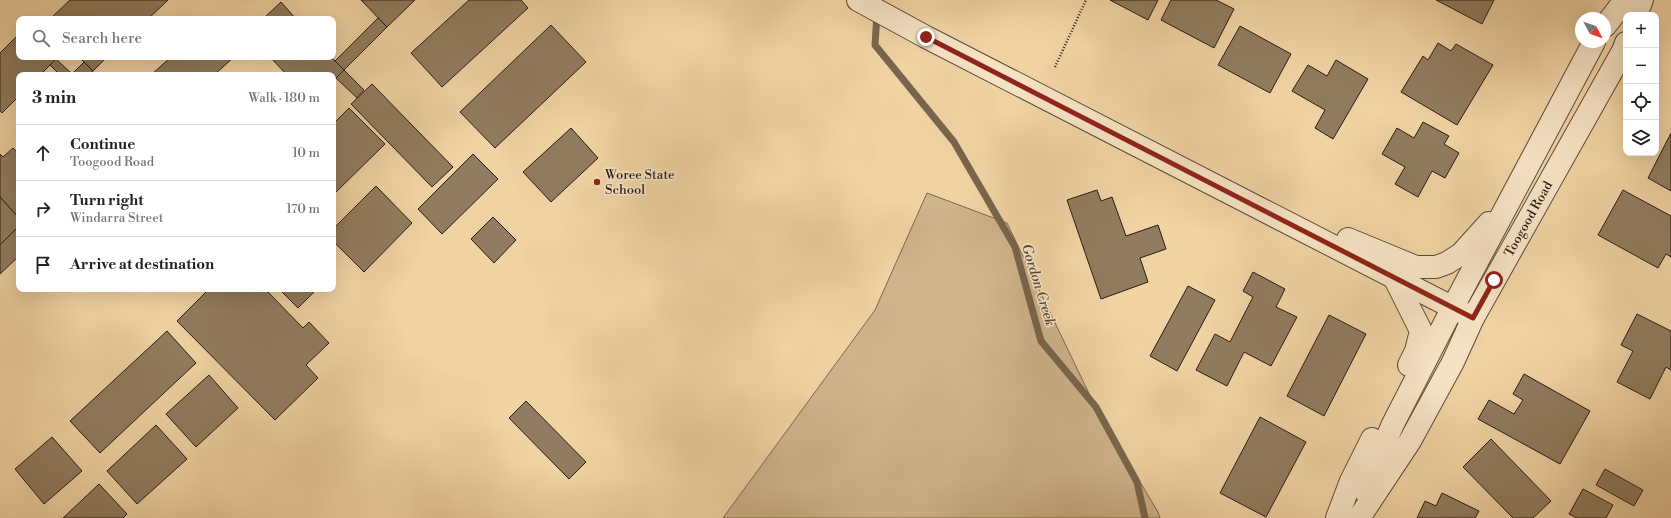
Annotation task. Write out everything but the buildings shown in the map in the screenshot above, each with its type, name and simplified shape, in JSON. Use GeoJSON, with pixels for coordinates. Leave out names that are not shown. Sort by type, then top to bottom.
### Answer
{"type":"FeatureCollection","features":[{"type":"Feature","properties":{"kind":"street"},"geometry":{"type":"LineString","coordinates":[[858,0],[926,37],[1473,318]]}},
{"type":"Feature","properties":{"kind":"street"},"geometry":{"type":"LineString","coordinates":[[1611,18],[1625,0]]}},
{"type":"Feature","properties":{"kind":"street"},"geometry":{"type":"LineString","coordinates":[[1637,12],[1642,0]]}},
{"type":"Feature","properties":{"kind":"street","name":"Toogood Road"},"geometry":{"type":"LineString","coordinates":[[1353,518],[1392,426],[1453,307],[1591,48]]}},
{"type":"Feature","properties":{"kind":"street","name":"Toogood Road"},"geometry":{"type":"LineString","coordinates":[[1358,518],[1410,441],[1453,362],[1473,318],[1624,48]]}},
{"type":"Feature","properties":{"kind":"street"},"geometry":{"type":"LineString","coordinates":[[1161,158],[1416,267],[1436,267],[1447,263],[1461,254],[1511,198]]}},
{"type":"Feature","properties":{"kind":"street"},"geometry":{"type":"LineString","coordinates":[[1337,518],[1351,481],[1416,351],[1420,338],[1421,331],[1394,277]]}},
{"type":"Feature","properties":{"kind":"path"},"geometry":{"type":"LineString","coordinates":[[1055,67],[1086,0]]}},
{"type":"Feature","properties":{"kind":"shaded area"},"geometry":{"type":"Polygon","coordinates":[[[927,193],[1007,223],[1096,408],[1158,512],[1160,518],[723,518],[875,310],[927,193]]]}},
{"type":"Feature","properties":{"kind":"waterway","name":"Gordon Creek"},"geometry":{"type":"LineString","coordinates":[[877,14],[875,45],[954,142],[1015,247],[1041,341],[1096,407],[1137,482],[1145,518]]}},
{"type":"Feature","properties":{"kind":"place","name":"Woree State School"},"geometry":{"type":"Point","coordinates":[597,182]}},
{"type":"Feature","properties":{"kind":"route"},"geometry":{"type":"LineString","coordinates":[[926,37],[1473,318],[1494,280]]}}]}
